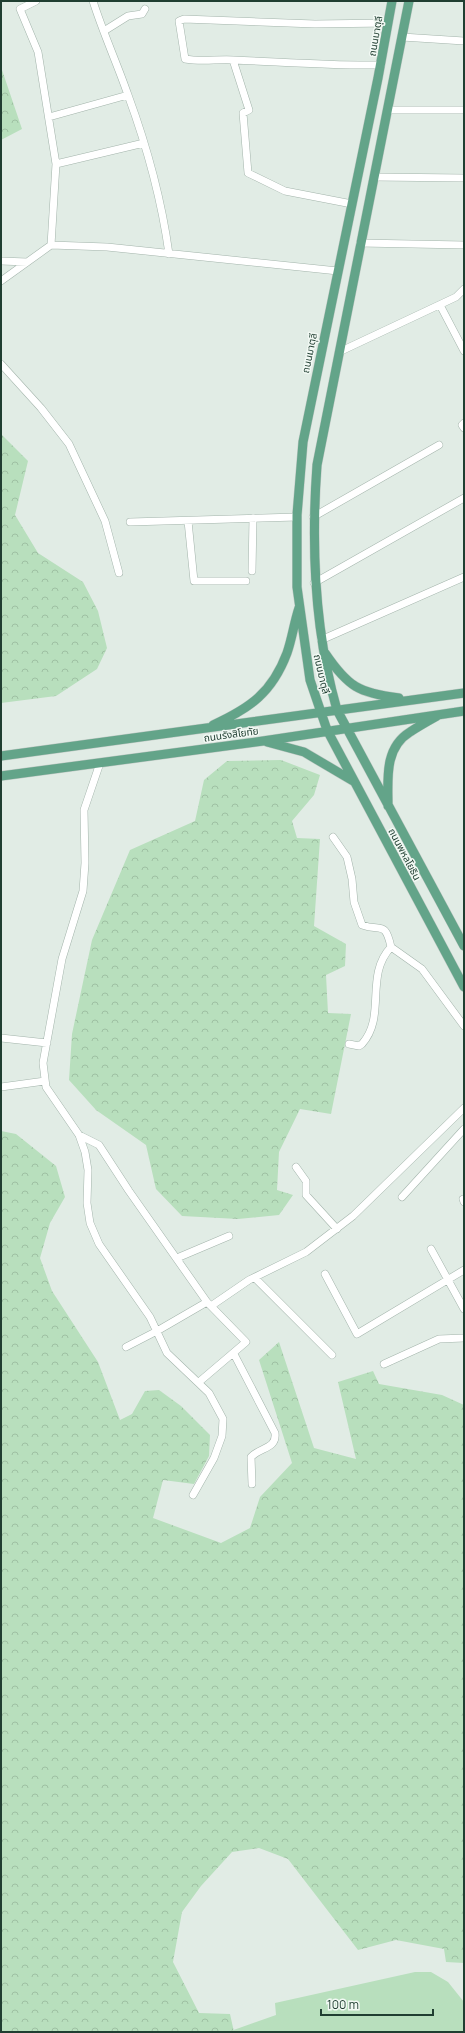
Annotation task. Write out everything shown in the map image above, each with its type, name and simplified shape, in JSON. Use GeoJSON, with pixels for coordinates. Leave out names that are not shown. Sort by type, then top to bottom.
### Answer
{"type":"FeatureCollection","features":[{"type":"Feature","properties":{"kind":"main road","name":"ถนนมาตุลี"},"geometry":{"type":"LineString","coordinates":[[327,730],[310,680],[297,587],[297,517],[303,442],[314,382],[381,65],[392,1]]}},
{"type":"Feature","properties":{"kind":"main road","name":"ถนนมาตุลี"},"geometry":{"type":"LineString","coordinates":[[345,727],[337,710],[327,676],[314,583],[313,517],[317,465],[409,1]]}},
{"type":"Feature","properties":{"kind":"main road"},"geometry":{"type":"LineString","coordinates":[[322,348],[339,352]]}},
{"type":"Feature","properties":{"kind":"main road"},"geometry":{"type":"LineString","coordinates":[[205,729],[237,714],[254,703],[268,690],[287,652],[300,606]]}},
{"type":"Feature","properties":{"kind":"main road"},"geometry":{"type":"LineString","coordinates":[[323,651],[335,668],[352,686],[382,696],[410,700]]}},
{"type":"Feature","properties":{"kind":"main road","name":"ถนนรังสิโยทัย"},"geometry":{"type":"LineString","coordinates":[[1,756],[464,692]]}},
{"type":"Feature","properties":{"kind":"main road","name":"ถนนรังสิโยทัย"},"geometry":{"type":"LineString","coordinates":[[1,776],[263,741],[345,727],[464,710]]}},
{"type":"Feature","properties":{"kind":"main road"},"geometry":{"type":"LineString","coordinates":[[388,807],[388,767],[390,756],[409,732],[440,714]]}},
{"type":"Feature","properties":{"kind":"main road","name":"ถนนพหลโยธิน"},"geometry":{"type":"LineString","coordinates":[[345,727],[464,946]]}},
{"type":"Feature","properties":{"kind":"main road","name":"ถนนพหลโยธิน"},"geometry":{"type":"LineString","coordinates":[[327,730],[464,987]]}},
{"type":"Feature","properties":{"kind":"main road"},"geometry":{"type":"LineString","coordinates":[[263,741],[304,752],[354,782]]}},
{"type":"Feature","properties":{"kind":"street"},"geometry":{"type":"LineString","coordinates":[[36,1],[20,9],[38,52],[56,164],[51,245]]}},
{"type":"Feature","properties":{"kind":"street"},"geometry":{"type":"LineString","coordinates":[[93,1],[144,143],[150,164],[169,254]]}},
{"type":"Feature","properties":{"kind":"street"},"geometry":{"type":"LineString","coordinates":[[104,31],[128,16],[142,14],[145,9]]}},
{"type":"Feature","properties":{"kind":"street"},"geometry":{"type":"LineString","coordinates":[[381,65],[298,64],[233,60],[195,61],[185,59],[179,21],[184,19],[314,24],[388,23]]}},
{"type":"Feature","properties":{"kind":"street"},"geometry":{"type":"LineString","coordinates":[[402,37],[464,41]]}},
{"type":"Feature","properties":{"kind":"street"},"geometry":{"type":"LineString","coordinates":[[233,60],[249,110],[243,113],[248,173],[285,191],[352,204]]}},
{"type":"Feature","properties":{"kind":"street"},"geometry":{"type":"LineString","coordinates":[[49,116],[128,95]]}},
{"type":"Feature","properties":{"kind":"street"},"geometry":{"type":"LineString","coordinates":[[388,110],[464,110]]}},
{"type":"Feature","properties":{"kind":"street"},"geometry":{"type":"LineString","coordinates":[[56,164],[144,143]]}},
{"type":"Feature","properties":{"kind":"street"},"geometry":{"type":"LineString","coordinates":[[374,177],[464,178]]}},
{"type":"Feature","properties":{"kind":"street"},"geometry":{"type":"LineString","coordinates":[[360,243],[464,245]]}},
{"type":"Feature","properties":{"kind":"street"},"geometry":{"type":"LineString","coordinates":[[1,281],[51,245],[108,248],[338,271]]}},
{"type":"Feature","properties":{"kind":"street"},"geometry":{"type":"LineString","coordinates":[[1,261],[27,262]]}},
{"type":"Feature","properties":{"kind":"street"},"geometry":{"type":"LineString","coordinates":[[456,297],[464,289]]}},
{"type":"Feature","properties":{"kind":"street"},"geometry":{"type":"LineString","coordinates":[[339,352],[464,294]]}},
{"type":"Feature","properties":{"kind":"street"},"geometry":{"type":"LineString","coordinates":[[440,305],[464,351]]}},
{"type":"Feature","properties":{"kind":"street"},"geometry":{"type":"LineString","coordinates":[[1,364],[41,408],[69,444],[105,521],[119,573]]}},
{"type":"Feature","properties":{"kind":"street"},"geometry":{"type":"LineString","coordinates":[[464,424],[462,425],[464,428]]}},
{"type":"Feature","properties":{"kind":"street"},"geometry":{"type":"LineString","coordinates":[[313,517],[439,445]]}},
{"type":"Feature","properties":{"kind":"street"},"geometry":{"type":"LineString","coordinates":[[314,583],[464,498]]}},
{"type":"Feature","properties":{"kind":"street"},"geometry":{"type":"LineString","coordinates":[[130,522],[297,517]]}},
{"type":"Feature","properties":{"kind":"street"},"geometry":{"type":"LineString","coordinates":[[252,571],[253,518]]}},
{"type":"Feature","properties":{"kind":"street"},"geometry":{"type":"LineString","coordinates":[[188,521],[194,581],[246,581]]}},
{"type":"Feature","properties":{"kind":"street"},"geometry":{"type":"LineString","coordinates":[[321,640],[464,577]]}},
{"type":"Feature","properties":{"kind":"street"},"geometry":{"type":"LineString","coordinates":[[100,763],[84,810],[85,848],[83,891],[62,959],[44,1063],[45,1082],[46,1087],[79,1135],[85,1152],[88,1170],[87,1203],[90,1223],[99,1244],[150,1317],[168,1353],[209,1393],[223,1419],[222,1436],[214,1458],[192,1495]]}},
{"type":"Feature","properties":{"kind":"street"},"geometry":{"type":"LineString","coordinates":[[333,837],[347,857],[354,902],[361,924],[385,929],[388,934],[391,947],[422,969],[464,1026]]}},
{"type":"Feature","properties":{"kind":"street"},"geometry":{"type":"LineString","coordinates":[[349,1044],[356,1046],[362,1044],[372,1026],[377,970],[384,953],[391,947]]}},
{"type":"Feature","properties":{"kind":"street"},"geometry":{"type":"LineString","coordinates":[[1,1038],[47,1043]]}},
{"type":"Feature","properties":{"kind":"street"},"geometry":{"type":"LineString","coordinates":[[1,1087],[45,1082]]}},
{"type":"Feature","properties":{"kind":"street"},"geometry":{"type":"LineString","coordinates":[[126,1347],[209,1304],[249,1280],[256,1278],[306,1252],[353,1216],[464,1108]]}},
{"type":"Feature","properties":{"kind":"street"},"geometry":{"type":"LineString","coordinates":[[402,1197],[464,1129]]}},
{"type":"Feature","properties":{"kind":"street"},"geometry":{"type":"LineString","coordinates":[[79,1135],[99,1145],[129,1191],[209,1304],[246,1342],[234,1354],[199,1382]]}},
{"type":"Feature","properties":{"kind":"street"},"geometry":{"type":"LineString","coordinates":[[296,1168],[306,1182],[306,1195],[337,1229]]}},
{"type":"Feature","properties":{"kind":"street"},"geometry":{"type":"LineString","coordinates":[[177,1258],[230,1236]]}},
{"type":"Feature","properties":{"kind":"street"},"geometry":{"type":"LineString","coordinates":[[430,1250],[449,1279],[464,1309]]}},
{"type":"Feature","properties":{"kind":"street"},"geometry":{"type":"LineString","coordinates":[[325,1274],[357,1334],[464,1270]]}},
{"type":"Feature","properties":{"kind":"street"},"geometry":{"type":"LineString","coordinates":[[256,1278],[332,1355]]}},
{"type":"Feature","properties":{"kind":"street"},"geometry":{"type":"LineString","coordinates":[[384,1364],[439,1339],[464,1338]]}},
{"type":"Feature","properties":{"kind":"street"},"geometry":{"type":"LineString","coordinates":[[234,1354],[275,1432],[275,1439],[272,1445],[255,1452],[250,1457],[252,1484]]}},
{"type":"Feature","properties":{"kind":"green space"},"geometry":{"type":"Polygon","coordinates":[[[1,67],[22,129],[1,140],[1,67]]]}},
{"type":"Feature","properties":{"kind":"green space"},"geometry":{"type":"Polygon","coordinates":[[[1,434],[28,461],[15,515],[38,553],[83,582],[98,611],[107,648],[97,669],[56,696],[1,703],[1,434]]]}},
{"type":"Feature","properties":{"kind":"green space"},"geometry":{"type":"Polygon","coordinates":[[[281,760],[320,775],[314,795],[292,821],[297,838],[320,839],[314,926],[346,944],[345,966],[326,975],[328,1013],[351,1014],[331,1114],[300,1109],[279,1152],[277,1190],[293,1195],[279,1215],[238,1219],[182,1216],[156,1189],[146,1145],[96,1110],[69,1080],[72,1034],[92,940],[130,850],[195,821],[204,780],[227,761],[281,760]]]}},
{"type":"Feature","properties":{"kind":"green space"},"geometry":{"type":"Polygon","coordinates":[[[1,1131],[16,1134],[56,1166],[65,1197],[50,1223],[40,1258],[52,1291],[98,1362],[120,1420],[132,1414],[145,1391],[159,1390],[181,1406],[210,1435],[209,1456],[194,1484],[163,1480],[153,1518],[221,1543],[250,1528],[260,1497],[292,1463],[259,1360],[279,1342],[314,1448],[356,1459],[338,1382],[373,1371],[379,1384],[442,1395],[464,1405],[464,1963],[446,1962],[444,1949],[396,1940],[358,1950],[288,1859],[259,1848],[232,1852],[201,1886],[182,1912],[173,1962],[199,2013],[230,2014],[234,2032],[1,2032],[1,1131]]]}},
{"type":"Feature","properties":{"kind":"green space"},"geometry":{"type":"Polygon","coordinates":[[[415,1972],[431,1972],[448,1982],[464,2002],[464,2032],[228,2032],[276,2015],[275,2003],[415,1972]]]}}]}
